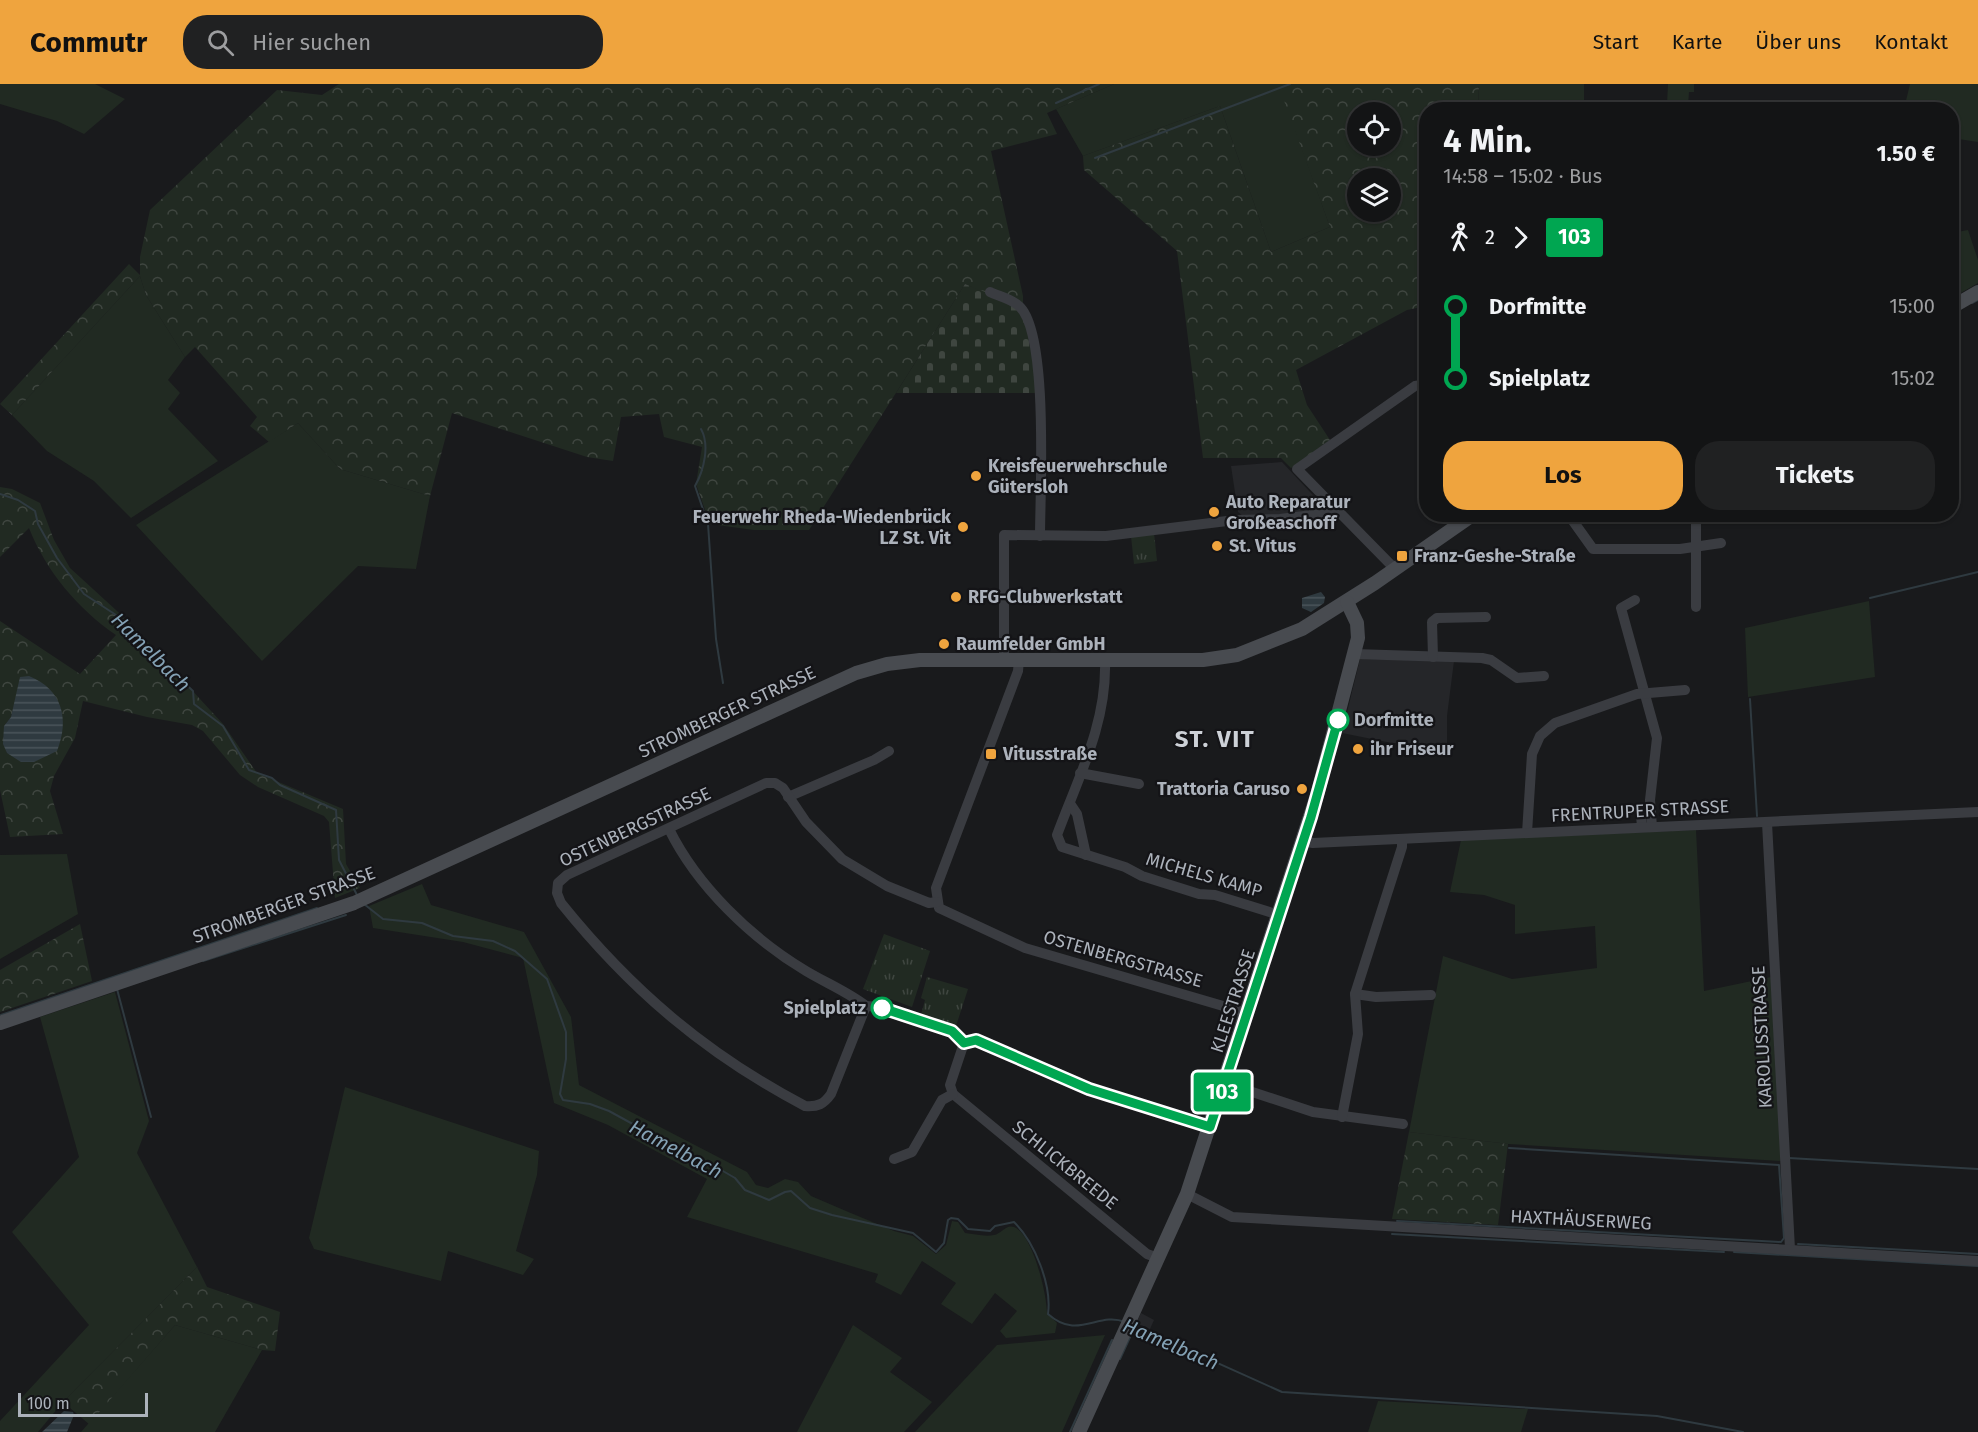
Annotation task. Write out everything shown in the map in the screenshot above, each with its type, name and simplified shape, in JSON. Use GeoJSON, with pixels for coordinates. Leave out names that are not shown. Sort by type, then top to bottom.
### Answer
{"type":"FeatureCollection","features":[{"type":"Feature","properties":{"kind":"main road"},"geometry":{"type":"LineString","coordinates":[[1959,303],[1978,292]]}},
{"type":"Feature","properties":{"kind":"main road","name":"STROMBERGER STRASSE"},"geometry":{"type":"LineString","coordinates":[[0,1023],[354,903],[856,673],[887,664],[920,660],[1203,660],[1237,655],[1302,630],[1347,602],[1463,522]]}},
{"type":"Feature","properties":{"kind":"main road","name":"KLEESTRASSE"},"geometry":{"type":"LineString","coordinates":[[1079,1432],[1187,1194],[1225,1083],[1303,841],[1335,733],[1358,638],[1357,623],[1347,602]]}},
{"type":"Feature","properties":{"kind":"street"},"geometry":{"type":"LineString","coordinates":[[990,292],[1019,306],[1026,317],[1040,369],[1040,536]]}},
{"type":"Feature","properties":{"kind":"street"},"geometry":{"type":"LineString","coordinates":[[1395,569],[1296,469],[1419,385]]}},
{"type":"Feature","properties":{"kind":"street"},"geometry":{"type":"LineString","coordinates":[[1004,660],[1004,535],[1106,536],[1235,520],[1280,519],[1328,513],[1335,508]]}},
{"type":"Feature","properties":{"kind":"street"},"geometry":{"type":"LineString","coordinates":[[1574,522],[1593,549],[1680,549],[1721,543]]}},
{"type":"Feature","properties":{"kind":"street"},"geometry":{"type":"LineString","coordinates":[[1696,522],[1696,607]]}},
{"type":"Feature","properties":{"kind":"street"},"geometry":{"type":"LineString","coordinates":[[1635,600],[1621,608],[1657,738],[1647,827]]}},
{"type":"Feature","properties":{"kind":"street"},"geometry":{"type":"LineString","coordinates":[[1433,657],[1432,622],[1437,618],[1486,617]]}},
{"type":"Feature","properties":{"kind":"street"},"geometry":{"type":"LineString","coordinates":[[1354,654],[1482,658],[1491,660],[1517,678],[1544,676]]}},
{"type":"Feature","properties":{"kind":"street"},"geometry":{"type":"LineString","coordinates":[[937,902],[936,888],[1018,671],[1019,660]]}},
{"type":"Feature","properties":{"kind":"street","name":"MICHELS KAMP"},"geometry":{"type":"LineString","coordinates":[[1105,660],[1106,688],[1099,725],[1080,773],[1071,805],[1066,810],[1057,836],[1058,842],[1062,847],[1125,867],[1142,876],[1279,915]]}},
{"type":"Feature","properties":{"kind":"street"},"geometry":{"type":"LineString","coordinates":[[1527,833],[1532,754],[1540,736],[1555,723],[1644,693],[1685,690]]}},
{"type":"Feature","properties":{"kind":"street"},"geometry":{"type":"LineString","coordinates":[[788,797],[874,760],[889,751]]}},
{"type":"Feature","properties":{"kind":"street"},"geometry":{"type":"LineString","coordinates":[[1080,773],[1139,784]]}},
{"type":"Feature","properties":{"kind":"street","name":"OSTENBERGSTRASSE"},"geometry":{"type":"LineString","coordinates":[[866,1006],[831,1094],[825,1102],[815,1107],[805,1106],[731,1064],[678,1025],[631,983],[561,903],[556,887],[567,875],[766,783],[775,783],[783,788],[806,822],[842,859],[887,886],[929,903],[937,902],[946,912],[1025,948],[1247,1013]]}},
{"type":"Feature","properties":{"kind":"street"},"geometry":{"type":"LineString","coordinates":[[1071,805],[1077,814],[1086,855]]}},
{"type":"Feature","properties":{"kind":"street","name":"FRENTRUPER STRASSE"},"geometry":{"type":"LineString","coordinates":[[1303,841],[1313,843],[1978,812]]}},
{"type":"Feature","properties":{"kind":"street","name":"KAROLUSSTRASSE"},"geometry":{"type":"LineString","coordinates":[[1767,823],[1790,1249]]}},
{"type":"Feature","properties":{"kind":"street"},"geometry":{"type":"LineString","coordinates":[[669,829],[679,849],[697,873],[751,930],[805,970],[866,1006],[879,1007],[952,1031],[964,1043]]}},
{"type":"Feature","properties":{"kind":"street"},"geometry":{"type":"LineString","coordinates":[[1342,1117],[1358,1034],[1355,994],[1402,847],[1402,839]]}},
{"type":"Feature","properties":{"kind":"street"},"geometry":{"type":"LineString","coordinates":[[1355,994],[1376,997],[1431,995]]}},
{"type":"Feature","properties":{"kind":"street"},"geometry":{"type":"LineString","coordinates":[[964,1043],[976,1040],[1089,1089],[1210,1127]]}},
{"type":"Feature","properties":{"kind":"street"},"geometry":{"type":"LineString","coordinates":[[894,1160],[912,1152],[942,1100],[953,1094],[950,1085],[964,1043]]}},
{"type":"Feature","properties":{"kind":"street"},"geometry":{"type":"LineString","coordinates":[[1225,1083],[1313,1112],[1403,1124]]}},
{"type":"Feature","properties":{"kind":"street","name":"SCHLICKBREEDE"},"geometry":{"type":"LineString","coordinates":[[953,1094],[1141,1248],[1158,1258]]}},
{"type":"Feature","properties":{"kind":"street","name":"HAXTHÄUSERWEG"},"geometry":{"type":"LineString","coordinates":[[1187,1194],[1232,1217],[1978,1261]]}},
{"type":"Feature","properties":{"kind":"shaded area","name":"St. Vitus"},"geometry":{"type":"Polygon","coordinates":[[[1282,462],[1325,508],[1280,515],[1243,516],[1238,512],[1231,466],[1282,462]]]}},
{"type":"Feature","properties":{"kind":"shaded area"},"geometry":{"type":"Polygon","coordinates":[[[1321,592],[1325,597],[1324,603],[1311,612],[1302,608],[1302,598],[1321,592]]]}},
{"type":"Feature","properties":{"kind":"shaded area"},"geometry":{"type":"Polygon","coordinates":[[[1360,659],[1454,661],[1447,716],[1447,744],[1392,743],[1342,733],[1360,659]]]}},
{"type":"Feature","properties":{"kind":"shaded area"},"geometry":{"type":"Polygon","coordinates":[[[29,676],[49,689],[56,697],[63,717],[63,728],[57,751],[34,762],[21,762],[7,753],[3,744],[4,726],[11,717],[20,677],[29,676]]]}},
{"type":"Feature","properties":{"kind":"shaded area"},"geometry":{"type":"Polygon","coordinates":[[[1141,1313],[1154,1320],[1150,1329],[1136,1323],[1141,1313]]]}},
{"type":"Feature","properties":{"kind":"shaded area"},"geometry":{"type":"Polygon","coordinates":[[[64,1411],[73,1412],[74,1415],[67,1432],[42,1432],[64,1411]]]}},
{"type":"Feature","properties":{"kind":"green space"},"geometry":{"type":"Polygon","coordinates":[[[0,84],[95,84],[125,99],[84,134],[57,121],[0,104],[0,84]]]}},
{"type":"Feature","properties":{"kind":"green space"},"geometry":{"type":"Polygon","coordinates":[[[339,84],[1114,84],[1047,113],[1057,134],[991,151],[1023,296],[1023,318],[1018,308],[965,284],[809,530],[754,530],[710,524],[696,484],[702,447],[664,437],[659,414],[621,417],[613,461],[587,457],[452,413],[430,496],[340,469],[298,423],[269,442],[250,426],[257,417],[195,347],[185,357],[146,295],[140,276],[12,415],[0,404],[129,264],[140,275],[140,257],[150,210],[277,90],[322,95],[339,84]]]}},
{"type":"Feature","properties":{"kind":"green space"},"geometry":{"type":"Polygon","coordinates":[[[1114,84],[1279,84],[1330,227],[1271,252],[1220,106],[1083,156],[1056,109],[1114,84]]]}},
{"type":"Feature","properties":{"kind":"green space"},"geometry":{"type":"Polygon","coordinates":[[[1278,84],[1479,84],[1478,102],[1419,102],[1419,307],[1407,310],[1296,370],[1307,405],[1330,440],[1291,468],[1281,458],[1203,458],[1177,251],[1084,170],[1083,156],[1220,106],[1271,252],[1330,227],[1278,84]]]}},
{"type":"Feature","properties":{"kind":"green space"},"geometry":{"type":"Polygon","coordinates":[[[1479,84],[1584,84],[1584,102],[1478,102],[1479,84]]]}},
{"type":"Feature","properties":{"kind":"green space"},"geometry":{"type":"Polygon","coordinates":[[[1668,84],[1694,84],[1694,92],[1689,92],[1688,102],[1667,102],[1668,84]]]}},
{"type":"Feature","properties":{"kind":"green space"},"geometry":{"type":"Polygon","coordinates":[[[1910,84],[1978,84],[1978,142],[1959,139],[1959,102],[1906,102],[1910,84]]]}},
{"type":"Feature","properties":{"kind":"green space"},"geometry":{"type":"Polygon","coordinates":[[[1968,230],[1978,260],[1978,283],[1959,294],[1959,232],[1968,230]]]}},
{"type":"Feature","properties":{"kind":"green space"},"geometry":{"type":"Polygon","coordinates":[[[140,276],[146,295],[185,357],[168,380],[180,393],[168,409],[218,461],[131,518],[94,481],[47,451],[12,415],[140,276]]]}},
{"type":"Feature","properties":{"kind":"green space"},"geometry":{"type":"Polygon","coordinates":[[[965,284],[1004,300],[1021,313],[1029,334],[1037,393],[896,393],[965,284]]]}},
{"type":"Feature","properties":{"kind":"green space"},"geometry":{"type":"Polygon","coordinates":[[[298,423],[340,469],[430,496],[416,569],[358,566],[262,661],[136,525],[298,423]]]}},
{"type":"Feature","properties":{"kind":"green space"},"geometry":{"type":"Polygon","coordinates":[[[0,487],[12,489],[40,503],[54,540],[70,568],[129,622],[223,724],[257,773],[343,809],[346,864],[360,888],[335,898],[329,822],[324,816],[258,787],[240,775],[203,731],[192,725],[147,717],[83,701],[75,738],[54,776],[50,791],[63,834],[10,837],[0,790],[0,621],[80,674],[116,635],[102,625],[65,588],[44,559],[29,528],[0,557],[0,487]],[[15,702],[11,717],[4,726],[7,754],[15,702]]]}},
{"type":"Feature","properties":{"kind":"green space"},"geometry":{"type":"Polygon","coordinates":[[[1154,533],[1157,561],[1134,564],[1131,536],[1154,533]]]}},
{"type":"Feature","properties":{"kind":"green space"},"geometry":{"type":"Polygon","coordinates":[[[1869,601],[1875,677],[1748,697],[1745,628],[1869,601]]]}},
{"type":"Feature","properties":{"kind":"green space"},"geometry":{"type":"Polygon","coordinates":[[[1696,830],[1704,991],[1771,977],[1782,1161],[1508,1144],[1409,1132],[1443,956],[1512,979],[1597,968],[1595,926],[1515,934],[1515,905],[1484,895],[1450,892],[1461,840],[1696,830]]]}},
{"type":"Feature","properties":{"kind":"green space"},"geometry":{"type":"Polygon","coordinates":[[[67,854],[78,914],[0,959],[0,855],[67,854]]]}},
{"type":"Feature","properties":{"kind":"green space"},"geometry":{"type":"Polygon","coordinates":[[[422,884],[431,905],[524,932],[571,1017],[579,1085],[747,1172],[756,1185],[768,1188],[785,1179],[798,1182],[811,1196],[894,1231],[913,1236],[936,1254],[946,1245],[952,1221],[958,1222],[965,1233],[983,1236],[994,1235],[1008,1227],[1014,1227],[1021,1232],[1033,1253],[1042,1280],[1047,1313],[1057,1323],[1055,1333],[1006,1338],[1000,1331],[1017,1311],[995,1293],[972,1324],[941,1304],[956,1283],[922,1261],[901,1295],[875,1282],[878,1274],[687,1217],[707,1179],[608,1125],[554,1103],[523,958],[463,942],[373,928],[369,906],[422,884]]]}},
{"type":"Feature","properties":{"kind":"green space"},"geometry":{"type":"Polygon","coordinates":[[[80,924],[92,981],[0,1012],[0,970],[80,924]]]}},
{"type":"Feature","properties":{"kind":"green space"},"geometry":{"type":"Polygon","coordinates":[[[884,934],[930,951],[912,1007],[863,989],[884,934]]]}},
{"type":"Feature","properties":{"kind":"green space"},"geometry":{"type":"Polygon","coordinates":[[[927,977],[968,989],[956,1026],[921,1015],[925,1000],[921,998],[927,977]]]}},
{"type":"Feature","properties":{"kind":"green space"},"geometry":{"type":"Polygon","coordinates":[[[115,992],[149,1121],[137,1153],[197,1267],[63,1402],[38,1432],[0,1432],[0,1421],[89,1325],[12,1232],[79,1157],[40,1017],[115,992]]]}},
{"type":"Feature","properties":{"kind":"green space"},"geometry":{"type":"Polygon","coordinates":[[[345,1087],[539,1151],[537,1175],[516,1251],[534,1259],[523,1275],[448,1251],[441,1281],[314,1249],[309,1238],[345,1087]]]}},
{"type":"Feature","properties":{"kind":"green space"},"geometry":{"type":"Polygon","coordinates":[[[1409,1132],[1508,1144],[1498,1225],[1392,1219],[1409,1132]]]}},
{"type":"Feature","properties":{"kind":"green space"},"geometry":{"type":"Polygon","coordinates":[[[197,1267],[207,1287],[280,1312],[275,1351],[262,1350],[175,1325],[89,1424],[63,1402],[197,1267]]]}},
{"type":"Feature","properties":{"kind":"green space"},"geometry":{"type":"Polygon","coordinates":[[[175,1325],[262,1350],[215,1432],[81,1432],[175,1325]]]}},
{"type":"Feature","properties":{"kind":"green space"},"geometry":{"type":"Polygon","coordinates":[[[853,1325],[902,1358],[890,1372],[932,1402],[904,1432],[797,1432],[853,1325]]]}},
{"type":"Feature","properties":{"kind":"green space"},"geometry":{"type":"Polygon","coordinates":[[[1105,1335],[1062,1432],[915,1432],[997,1345],[1105,1335]]]}},
{"type":"Feature","properties":{"kind":"green space"},"geometry":{"type":"Polygon","coordinates":[[[1378,1401],[1528,1409],[1521,1432],[1368,1432],[1378,1401]]]}},
{"type":"Feature","properties":{"kind":"waterway"},"geometry":{"type":"LineString","coordinates":[[1056,103],[1099,84]]}},
{"type":"Feature","properties":{"kind":"waterway"},"geometry":{"type":"LineString","coordinates":[[1095,158],[1290,84]]}},
{"type":"Feature","properties":{"kind":"waterway"},"geometry":{"type":"LineString","coordinates":[[1972,303],[1978,300]]}},
{"type":"Feature","properties":{"kind":"waterway"},"geometry":{"type":"LineString","coordinates":[[701,429],[705,442],[705,458],[695,486],[708,524],[716,639],[723,683]]}},
{"type":"Feature","properties":{"kind":"waterway","name":"Hamelbach"},"geometry":{"type":"LineString","coordinates":[[0,494],[18,500],[35,511],[38,524],[57,558],[84,594],[116,615],[134,642],[153,653],[193,691],[194,704],[223,726],[249,770],[272,778],[280,785],[336,810],[339,860],[357,895]]}},
{"type":"Feature","properties":{"kind":"waterway"},"geometry":{"type":"LineString","coordinates":[[1870,598],[1978,572]]}},
{"type":"Feature","properties":{"kind":"waterway"},"geometry":{"type":"LineString","coordinates":[[1750,699],[1757,816]]}},
{"type":"Feature","properties":{"kind":"waterway","name":"Hamelbach"},"geometry":{"type":"LineString","coordinates":[[364,904],[383,919],[422,923],[453,936],[493,941],[515,951],[547,979],[566,1032],[566,1059],[560,1094],[563,1100],[590,1104],[609,1111],[651,1134],[674,1151],[716,1167],[735,1178],[745,1190],[769,1200],[791,1191],[810,1208],[913,1233],[936,1252],[944,1243],[948,1220],[951,1218],[958,1219],[968,1229],[990,1231],[995,1226],[1014,1222],[1029,1241],[1045,1278],[1049,1303],[1048,1314],[1059,1322],[1069,1325],[1106,1320],[1125,1322]]}},
{"type":"Feature","properties":{"kind":"waterway"},"geometry":{"type":"LineString","coordinates":[[1,1015],[317,908]]}},
{"type":"Feature","properties":{"kind":"waterway"},"geometry":{"type":"LineString","coordinates":[[203,961],[346,915]]}},
{"type":"Feature","properties":{"kind":"waterway"},"geometry":{"type":"LineString","coordinates":[[117,989],[151,1117]]}},
{"type":"Feature","properties":{"kind":"waterway"},"geometry":{"type":"LineString","coordinates":[[1397,1221],[1781,1242],[1784,1238],[1779,1165],[1509,1148]]}},
{"type":"Feature","properties":{"kind":"waterway"},"geometry":{"type":"LineString","coordinates":[[1789,1158],[1978,1169]]}},
{"type":"Feature","properties":{"kind":"waterway"},"geometry":{"type":"LineString","coordinates":[[1392,1234],[1724,1252]]}},
{"type":"Feature","properties":{"kind":"waterway"},"geometry":{"type":"LineString","coordinates":[[1798,1244],[1978,1254]]}},
{"type":"Feature","properties":{"kind":"waterway"},"geometry":{"type":"LineString","coordinates":[[1734,1252],[1978,1266]]}},
{"type":"Feature","properties":{"kind":"waterway","name":"Hamelbach"},"geometry":{"type":"LineString","coordinates":[[1133,1325],[1282,1392],[1657,1416],[1743,1432]]}},
{"type":"Feature","properties":{"kind":"waterway"},"geometry":{"type":"LineString","coordinates":[[1120,1359],[1131,1335]]}},
{"type":"Feature","properties":{"kind":"waterway"},"geometry":{"type":"LineString","coordinates":[[1070,1432],[1112,1340]]}},
{"type":"Feature","properties":{"kind":"bus line","name":"103"},"geometry":{"type":"LineString","coordinates":[[882,1008],[952,1031],[964,1043],[976,1040],[1089,1089],[1210,1127],[1311,817],[1338,720]]}},
{"type":"Feature","properties":{"kind":"place","name":"Kreisfeuerwehrschule Gütersloh"},"geometry":{"type":"Point","coordinates":[976,476]}},
{"type":"Feature","properties":{"kind":"place","name":"Auto Reparatur Großeaschoff"},"geometry":{"type":"Point","coordinates":[1214,512]}},
{"type":"Feature","properties":{"kind":"place","name":"Feuerwehr Rheda-Wiedenbrück LZ St. Vit"},"geometry":{"type":"Point","coordinates":[963,527]}},
{"type":"Feature","properties":{"kind":"place","name":"St. Vitus"},"geometry":{"type":"Point","coordinates":[1217,546]}},
{"type":"Feature","properties":{"kind":"place","name":"Franz-Geshe-Straße"},"geometry":{"type":"Point","coordinates":[1402,556]}},
{"type":"Feature","properties":{"kind":"place","name":"RFG-Clubwerkstatt"},"geometry":{"type":"Point","coordinates":[956,597]}},
{"type":"Feature","properties":{"kind":"place","name":"Raumfelder GmbH"},"geometry":{"type":"Point","coordinates":[944,644]}},
{"type":"Feature","properties":{"kind":"place","name":"Dorfmitte"},"geometry":{"type":"Point","coordinates":[1338,720]}},
{"type":"Feature","properties":{"kind":"place","name":"ihr Friseur"},"geometry":{"type":"Point","coordinates":[1358,749]}},
{"type":"Feature","properties":{"kind":"place","name":"Vitusstraße"},"geometry":{"type":"Point","coordinates":[991,754]}},
{"type":"Feature","properties":{"kind":"place","name":"Trattoria Caruso"},"geometry":{"type":"Point","coordinates":[1302,789]}},
{"type":"Feature","properties":{"kind":"place","name":"Spielplatz"},"geometry":{"type":"Point","coordinates":[882,1008]}},
{"type":"Feature","properties":{"kind":"district","name":"ST. VIT"},"geometry":{"type":"Point","coordinates":[1215,739]}}]}
